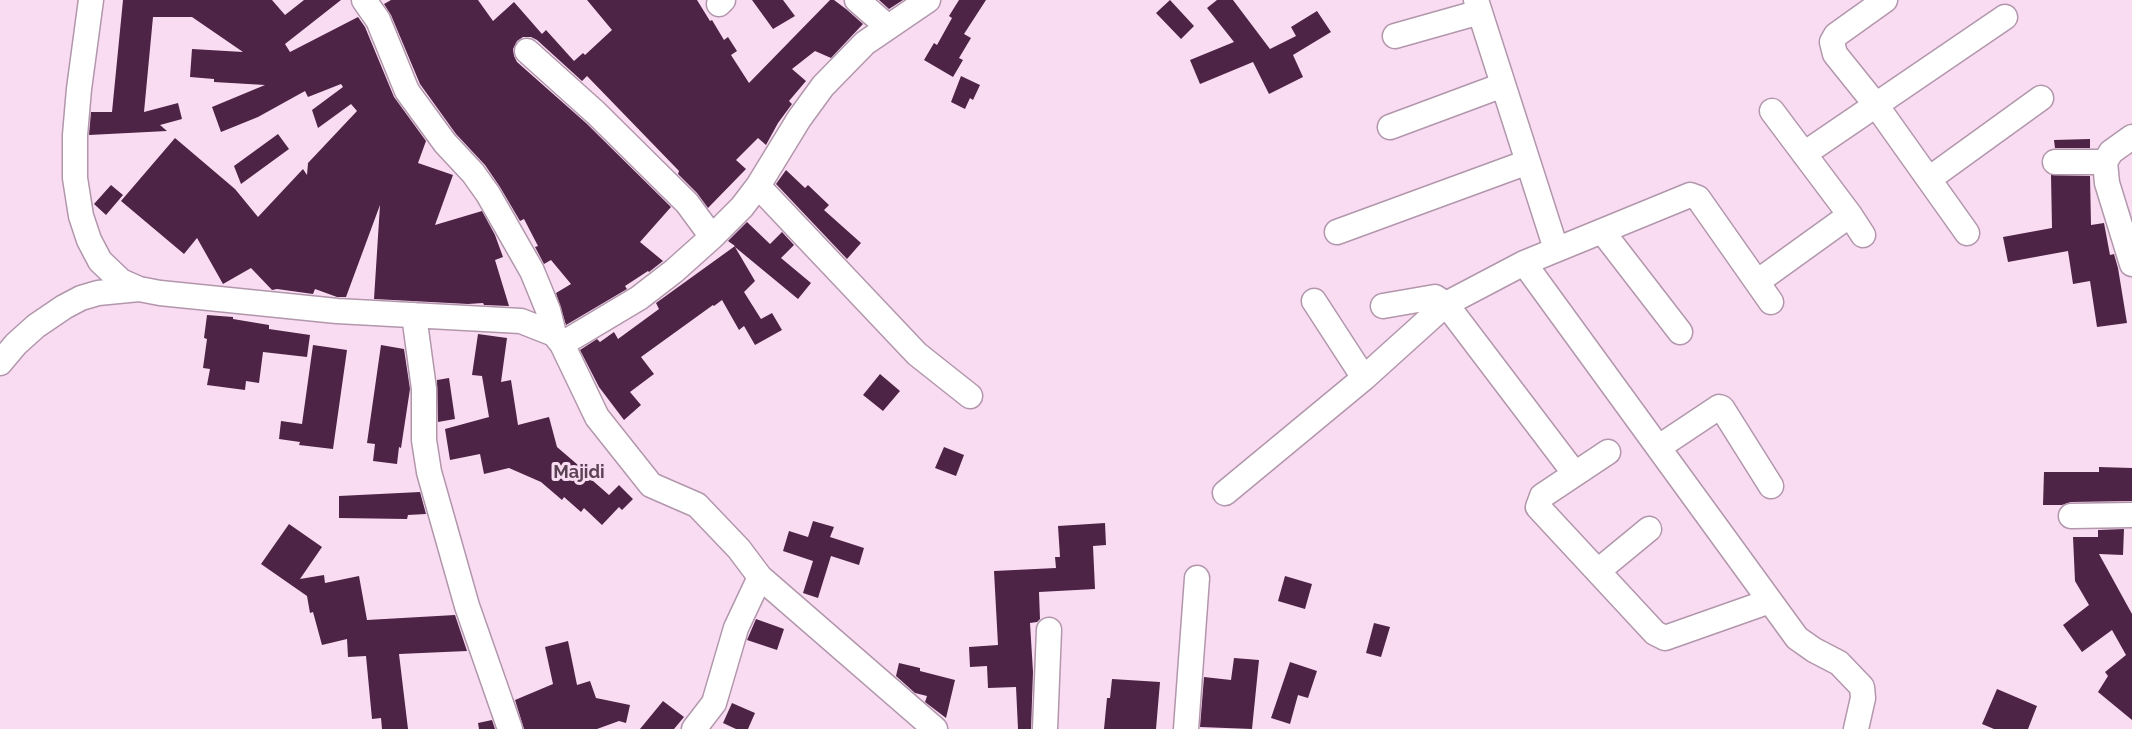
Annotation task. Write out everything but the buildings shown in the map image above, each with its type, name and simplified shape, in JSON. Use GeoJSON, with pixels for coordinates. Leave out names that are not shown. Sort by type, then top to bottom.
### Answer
{"type":"FeatureCollection","features":[{"type":"Feature","properties":{"kind":"street"},"geometry":{"type":"LineString","coordinates":[[91,0],[75,135],[75,178],[89,240],[100,261],[121,281],[139,289],[160,293],[326,310],[521,321],[558,339],[606,320],[674,272],[742,207],[823,86],[865,44],[928,0]]}},
{"type":"Feature","properties":{"kind":"street"},"geometry":{"type":"LineString","coordinates":[[364,0],[378,20],[407,91],[445,143],[473,173],[488,194],[532,271],[558,339],[597,417],[651,485],[698,505],[740,549],[760,577],[935,729]]}},
{"type":"Feature","properties":{"kind":"street"},"geometry":{"type":"LineString","coordinates":[[857,0],[888,27]]}},
{"type":"Feature","properties":{"kind":"street"},"geometry":{"type":"LineString","coordinates":[[1885,0],[1836,35],[1832,42],[1835,54],[1876,105],[1967,233]]}},
{"type":"Feature","properties":{"kind":"street"},"geometry":{"type":"LineString","coordinates":[[1395,36],[1478,6],[1556,249]]}},
{"type":"Feature","properties":{"kind":"street"},"geometry":{"type":"LineString","coordinates":[[1804,154],[2005,16]]}},
{"type":"Feature","properties":{"kind":"street"},"geometry":{"type":"LineString","coordinates":[[527,51],[596,113],[687,203],[712,237]]}},
{"type":"Feature","properties":{"kind":"street"},"geometry":{"type":"LineString","coordinates":[[1390,127],[1503,85]]}},
{"type":"Feature","properties":{"kind":"street"},"geometry":{"type":"LineString","coordinates":[[1929,179],[2041,98]]}},
{"type":"Feature","properties":{"kind":"street"},"geometry":{"type":"LineString","coordinates":[[1757,282],[1856,225],[1772,111]]}},
{"type":"Feature","properties":{"kind":"street"},"geometry":{"type":"LineString","coordinates":[[2132,137],[2111,152],[2105,162],[2107,183],[2132,264]]}},
{"type":"Feature","properties":{"kind":"street"},"geometry":{"type":"LineString","coordinates":[[1337,232],[1528,162]]}},
{"type":"Feature","properties":{"kind":"street"},"geometry":{"type":"LineString","coordinates":[[2055,162],[2105,162]]}},
{"type":"Feature","properties":{"kind":"street"},"geometry":{"type":"LineString","coordinates":[[758,186],[917,354],[970,396]]}},
{"type":"Feature","properties":{"kind":"street"},"geometry":{"type":"LineString","coordinates":[[1225,493],[1364,378],[1446,304],[1524,262],[1690,195],[1695,196],[1771,302]]}},
{"type":"Feature","properties":{"kind":"street"},"geometry":{"type":"LineString","coordinates":[[1602,231],[1680,332]]}},
{"type":"Feature","properties":{"kind":"street"},"geometry":{"type":"LineString","coordinates":[[1524,262],[1797,638],[1839,663],[1862,687],[1863,698],[1856,729]]}},
{"type":"Feature","properties":{"kind":"street"},"geometry":{"type":"LineString","coordinates":[[0,363],[22,338],[64,307],[81,298],[98,293],[139,289]]}},
{"type":"Feature","properties":{"kind":"street"},"geometry":{"type":"LineString","coordinates":[[1383,306],[1435,297],[1446,304],[1575,474]]}},
{"type":"Feature","properties":{"kind":"street"},"geometry":{"type":"LineString","coordinates":[[1314,301],[1364,378]]}},
{"type":"Feature","properties":{"kind":"street"},"geometry":{"type":"LineString","coordinates":[[414,315],[424,389],[424,440],[429,472],[466,606],[510,729]]}},
{"type":"Feature","properties":{"kind":"street"},"geometry":{"type":"LineString","coordinates":[[1659,447],[1719,407],[1722,408],[1771,486]]}},
{"type":"Feature","properties":{"kind":"street"},"geometry":{"type":"LineString","coordinates":[[1608,452],[1542,496],[1538,507],[1654,633],[1665,638],[1770,601]]}},
{"type":"Feature","properties":{"kind":"street"},"geometry":{"type":"LineString","coordinates":[[2071,516],[2132,515]]}},
{"type":"Feature","properties":{"kind":"street"},"geometry":{"type":"LineString","coordinates":[[1598,571],[1649,529]]}},
{"type":"Feature","properties":{"kind":"street"},"geometry":{"type":"LineString","coordinates":[[694,729],[714,703],[736,628],[760,577]]}},
{"type":"Feature","properties":{"kind":"street"},"geometry":{"type":"LineString","coordinates":[[1186,729],[1197,578]]}},
{"type":"Feature","properties":{"kind":"street"},"geometry":{"type":"LineString","coordinates":[[1045,729],[1049,630]]}},
{"type":"Feature","properties":{"kind":"district","name":"Majidi"},"geometry":{"type":"Point","coordinates":[579,473]}}]}
